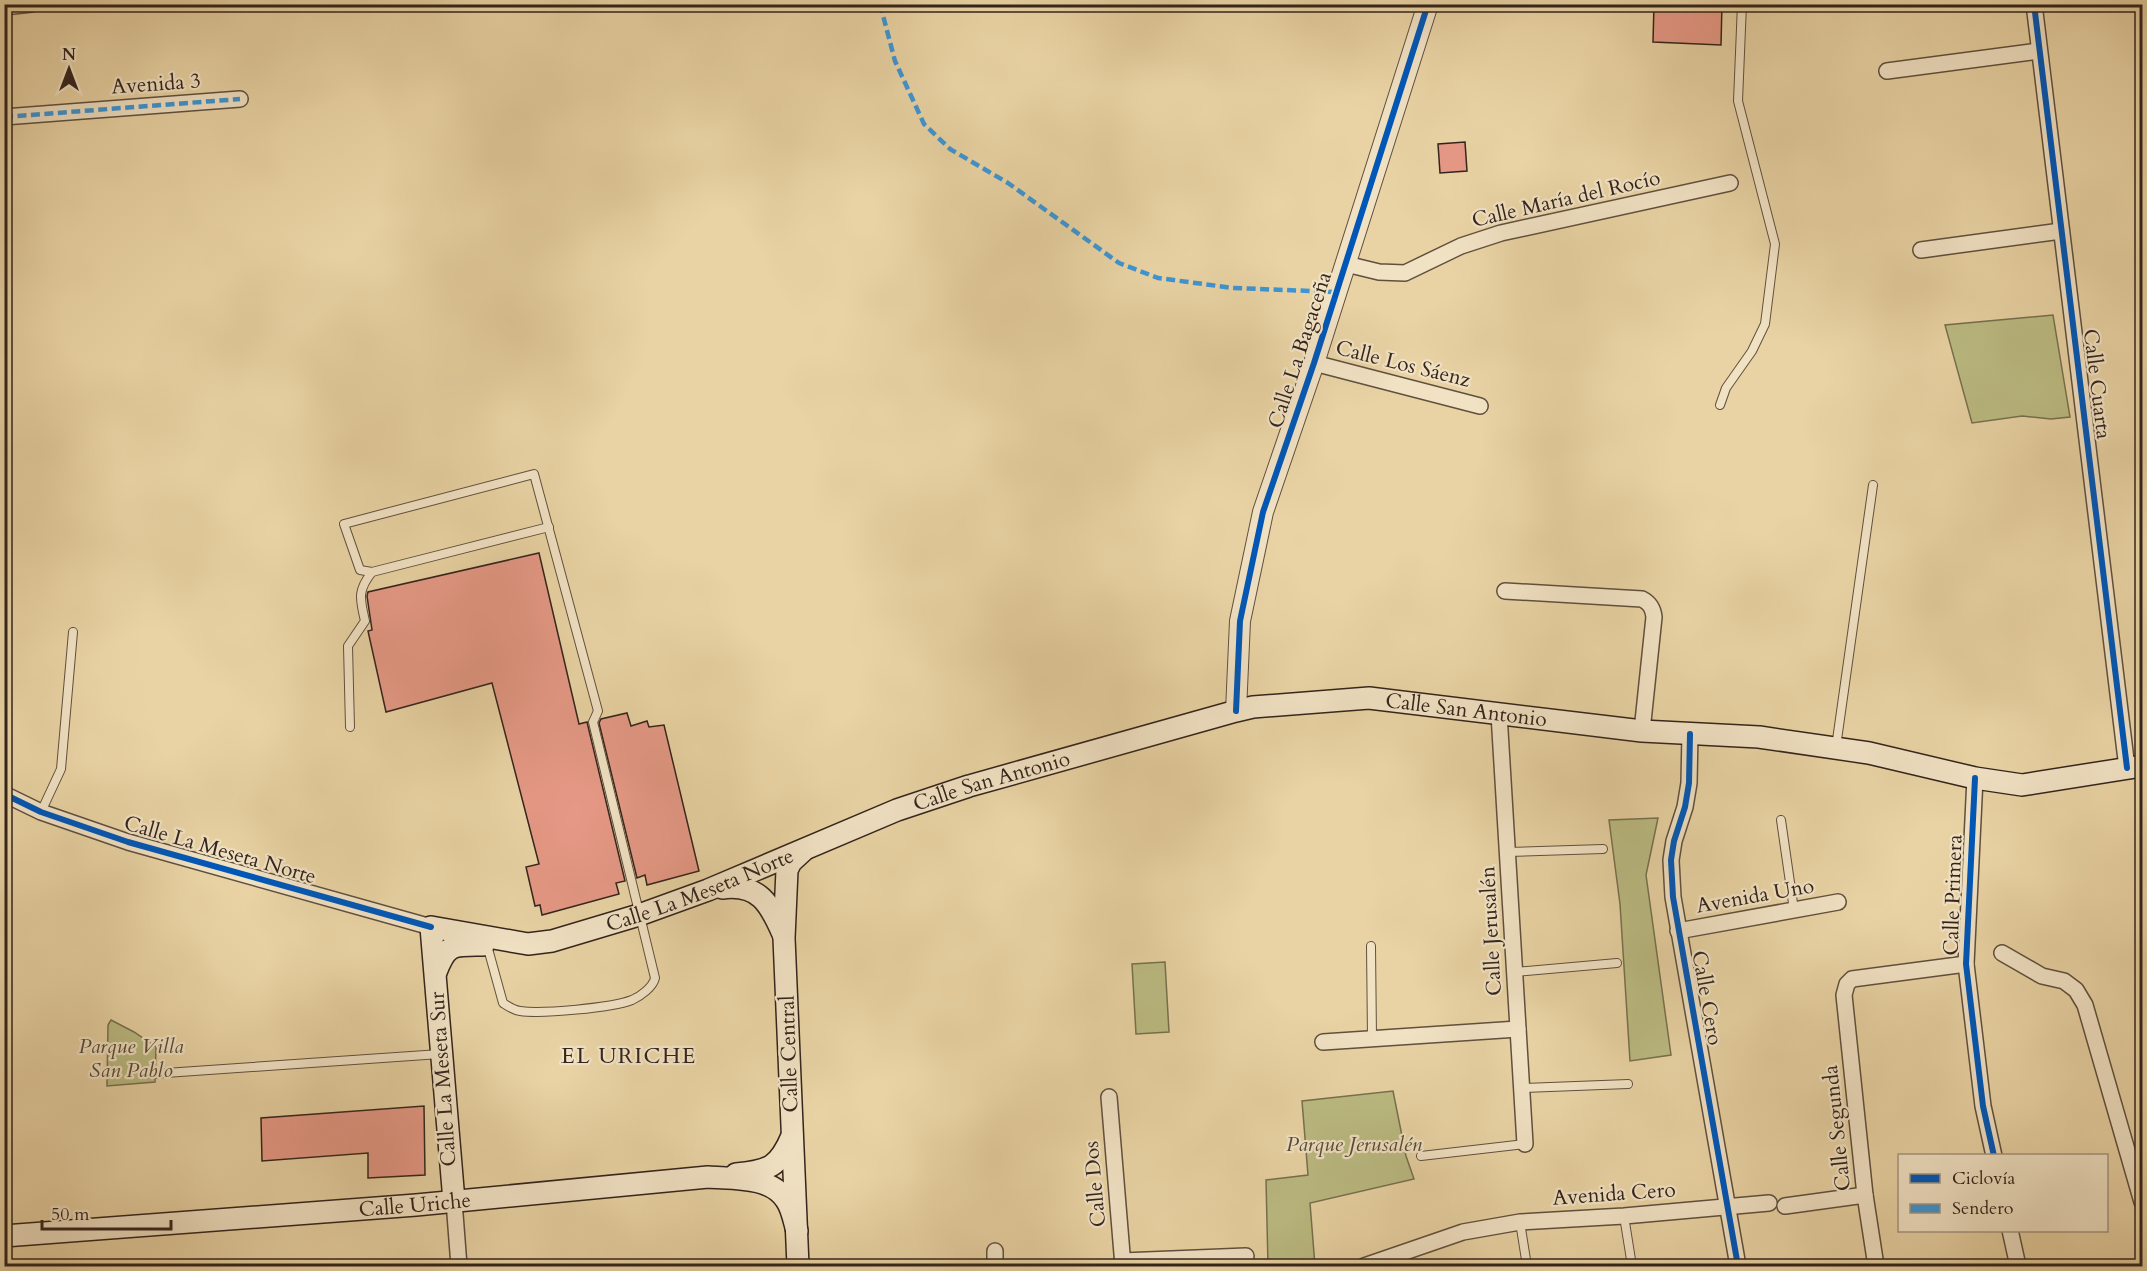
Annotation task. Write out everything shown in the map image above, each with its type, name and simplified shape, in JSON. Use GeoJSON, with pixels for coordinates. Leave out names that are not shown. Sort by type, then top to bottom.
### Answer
{"type":"FeatureCollection","features":[{"type":"Feature","properties":{"kind":"main road","name":"Calle San Antonio"},"geometry":{"type":"LineString","coordinates":[[805,849],[897,810],[959,789],[1236,711],[1253,707],[1369,698],[1642,731],[1759,737],[1836,747],[1912,762],[1975,778],[2022,784],[2135,767]]}},
{"type":"Feature","properties":{"kind":"main road","name":"Calle La Meseta Norte"},"geometry":{"type":"LineString","coordinates":[[431,927],[528,944],[552,941],[639,915],[708,890],[805,849]]}},
{"type":"Feature","properties":{"kind":"main road","name":"Calle Central"},"geometry":{"type":"LineString","coordinates":[[798,1266],[784,938],[787,870],[791,862],[805,849]]}},
{"type":"Feature","properties":{"kind":"main road"},"geometry":{"type":"LineString","coordinates":[[708,890],[740,887],[750,889],[759,895],[771,910],[784,938]]}},
{"type":"Feature","properties":{"kind":"main road","name":"Calle La Meseta Sur"},"geometry":{"type":"LineString","coordinates":[[431,927],[454,1201]]}},
{"type":"Feature","properties":{"kind":"main road"},"geometry":{"type":"LineString","coordinates":[[436,972],[442,955],[448,949],[457,946],[528,944]]}},
{"type":"Feature","properties":{"kind":"main road"},"geometry":{"type":"LineString","coordinates":[[708,1177],[741,1174],[765,1168],[783,1156],[792,1135]]}},
{"type":"Feature","properties":{"kind":"main road"},"geometry":{"type":"LineString","coordinates":[[450,1174],[458,1190],[468,1195],[484,1197]]}},
{"type":"Feature","properties":{"kind":"main road","name":"Calle Uriche"},"geometry":{"type":"LineString","coordinates":[[4,1236],[454,1201],[708,1177],[746,1180],[777,1189],[787,1201],[797,1231]]}},
{"type":"Feature","properties":{"kind":"street"},"geometry":{"type":"LineString","coordinates":[[4,7],[31,4]]}},
{"type":"Feature","properties":{"kind":"street","name":"Calle La Bagaceña"},"geometry":{"type":"LineString","coordinates":[[1236,711],[1240,621],[1263,512],[1314,363],[1428,4]]}},
{"type":"Feature","properties":{"kind":"street","name":"Calle Cuarta"},"geometry":{"type":"LineString","coordinates":[[2034,4],[2061,231],[2135,767]]}},
{"type":"Feature","properties":{"kind":"street"},"geometry":{"type":"LineString","coordinates":[[1887,71],[2039,51]]}},
{"type":"Feature","properties":{"kind":"street","name":"Avenida 3"},"geometry":{"type":"LineString","coordinates":[[4,117],[240,99]]}},
{"type":"Feature","properties":{"kind":"street","name":"Calle María del Rocío"},"geometry":{"type":"LineString","coordinates":[[1346,264],[1379,272],[1405,273],[1461,246],[1501,233],[1730,183]]}},
{"type":"Feature","properties":{"kind":"street"},"geometry":{"type":"LineString","coordinates":[[1921,250],[2061,231]]}},
{"type":"Feature","properties":{"kind":"street","name":"Calle Los Sáenz"},"geometry":{"type":"LineString","coordinates":[[1314,363],[1480,406]]}},
{"type":"Feature","properties":{"kind":"street"},"geometry":{"type":"LineString","coordinates":[[1505,591],[1642,599],[1649,602],[1654,609],[1654,617],[1642,731]]}},
{"type":"Feature","properties":{"kind":"street","name":"Calle Jerusalén"},"geometry":{"type":"LineString","coordinates":[[1499,714],[1525,1144]]}},
{"type":"Feature","properties":{"kind":"street","name":"Calle Cero"},"geometry":{"type":"LineString","coordinates":[[1690,734],[1689,783],[1671,860],[1678,931],[1738,1266]]}},
{"type":"Feature","properties":{"kind":"street","name":"Calle Primera"},"geometry":{"type":"LineString","coordinates":[[1975,778],[1966,964],[1983,1106],[1994,1154]]}},
{"type":"Feature","properties":{"kind":"street","name":"Calle La Meseta Norte"},"geometry":{"type":"LineString","coordinates":[[4,794],[41,812],[128,842],[431,927]]}},
{"type":"Feature","properties":{"kind":"street","name":"Avenida Uno"},"geometry":{"type":"LineString","coordinates":[[1678,931],[1838,902]]}},
{"type":"Feature","properties":{"kind":"street"},"geometry":{"type":"LineString","coordinates":[[2002,953],[2042,976],[2064,981],[2076,990],[2085,1005],[2142,1202]]}},
{"type":"Feature","properties":{"kind":"street","name":"Calle Segunda"},"geometry":{"type":"LineString","coordinates":[[1876,1266],[1865,1195],[1844,995],[1847,984],[1852,979],[1966,964]]}},
{"type":"Feature","properties":{"kind":"street"},"geometry":{"type":"LineString","coordinates":[[1323,1042],[1518,1029]]}},
{"type":"Feature","properties":{"kind":"street","name":"Calle Dos"},"geometry":{"type":"LineString","coordinates":[[1109,1097],[1123,1264]]}},
{"type":"Feature","properties":{"kind":"street"},"geometry":{"type":"LineString","coordinates":[[1785,1206],[1865,1195]]}},
{"type":"Feature","properties":{"kind":"street","name":"Calle La Meseta Sur"},"geometry":{"type":"LineString","coordinates":[[454,1201],[459,1266]]}},
{"type":"Feature","properties":{"kind":"street","name":"Avenida Cero"},"geometry":{"type":"LineString","coordinates":[[1364,1266],[1463,1232],[1520,1222],[1624,1216],[1769,1203]]}},
{"type":"Feature","properties":{"kind":"street"},"geometry":{"type":"LineString","coordinates":[[2010,1232],[2018,1266]]}},
{"type":"Feature","properties":{"kind":"street"},"geometry":{"type":"LineString","coordinates":[[1123,1264],[1246,1256]]}},
{"type":"Feature","properties":{"kind":"lane"},"geometry":{"type":"LineString","coordinates":[[1720,405],[1726,388],[1752,351],[1765,324],[1775,244],[1738,101],[1742,4]]}},
{"type":"Feature","properties":{"kind":"lane"},"geometry":{"type":"LineString","coordinates":[[486,945],[503,1003],[521,1011],[556,1011],[611,1005],[634,999],[653,984],[655,978],[593,722],[598,711],[549,527],[534,474],[344,524],[360,570],[372,572],[549,527]]}},
{"type":"Feature","properties":{"kind":"lane"},"geometry":{"type":"LineString","coordinates":[[1836,747],[1873,485]]}},
{"type":"Feature","properties":{"kind":"lane"},"geometry":{"type":"LineString","coordinates":[[350,727],[348,646],[365,621],[359,596],[365,581],[372,572]]}},
{"type":"Feature","properties":{"kind":"lane"},"geometry":{"type":"LineString","coordinates":[[41,812],[61,769],[73,632]]}},
{"type":"Feature","properties":{"kind":"lane"},"geometry":{"type":"LineString","coordinates":[[1781,820],[1794,910]]}},
{"type":"Feature","properties":{"kind":"lane"},"geometry":{"type":"LineString","coordinates":[[1507,852],[1603,849]]}},
{"type":"Feature","properties":{"kind":"lane"},"geometry":{"type":"LineString","coordinates":[[1371,946],[1372,1038]]}},
{"type":"Feature","properties":{"kind":"lane"},"geometry":{"type":"LineString","coordinates":[[1515,972],[1617,963]]}},
{"type":"Feature","properties":{"kind":"lane"},"geometry":{"type":"LineString","coordinates":[[151,1074],[441,1054]]}},
{"type":"Feature","properties":{"kind":"lane"},"geometry":{"type":"LineString","coordinates":[[1522,1088],[1628,1084]]}},
{"type":"Feature","properties":{"kind":"lane"},"geometry":{"type":"LineString","coordinates":[[1421,1156],[1525,1144]]}},
{"type":"Feature","properties":{"kind":"lane"},"geometry":{"type":"LineString","coordinates":[[1624,1216],[1632,1266]]}},
{"type":"Feature","properties":{"kind":"lane"},"geometry":{"type":"LineString","coordinates":[[1520,1222],[1527,1266]]}},
{"type":"Feature","properties":{"kind":"green space"},"geometry":{"type":"Polygon","coordinates":[[[2053,315],[2070,417],[2051,419],[2022,416],[1972,423],[1945,325],[2053,315]]]}},
{"type":"Feature","properties":{"kind":"green space"},"geometry":{"type":"Polygon","coordinates":[[[1658,818],[1646,875],[1671,1055],[1630,1061],[1620,904],[1609,820],[1658,818]]]}},
{"type":"Feature","properties":{"kind":"green space"},"geometry":{"type":"Polygon","coordinates":[[[1165,962],[1169,1032],[1136,1034],[1132,964],[1165,962]]]}},
{"type":"Feature","properties":{"kind":"green space","name":"Parque Villa San Pablo"},"geometry":{"type":"Polygon","coordinates":[[[111,1020],[156,1047],[155,1082],[107,1086],[108,1025],[111,1020]]]}},
{"type":"Feature","properties":{"kind":"green space","name":"Parque Jerusalén"},"geometry":{"type":"Polygon","coordinates":[[[1393,1091],[1406,1156],[1414,1179],[1310,1203],[1315,1266],[1268,1266],[1266,1180],[1308,1175],[1302,1101],[1393,1091]]]}},
{"type":"Feature","properties":{"kind":"building"},"geometry":{"type":"Polygon","coordinates":[[[1654,4],[1722,4],[1721,45],[1653,42],[1654,4]]]}},
{"type":"Feature","properties":{"kind":"building"},"geometry":{"type":"Polygon","coordinates":[[[1465,142],[1467,171],[1440,173],[1438,144],[1465,142]]]}},
{"type":"Feature","properties":{"kind":"building"},"geometry":{"type":"Polygon","coordinates":[[[539,553],[579,724],[587,722],[625,881],[616,883],[619,894],[542,915],[540,905],[535,906],[526,867],[539,864],[492,683],[386,712],[368,631],[372,630],[367,596],[368,592],[539,553]]]}},
{"type":"Feature","properties":{"kind":"building"},"geometry":{"type":"Polygon","coordinates":[[[627,713],[631,726],[647,721],[649,727],[664,725],[699,871],[647,885],[645,875],[637,878],[599,723],[601,719],[627,713]]]}},
{"type":"Feature","properties":{"kind":"building"},"geometry":{"type":"Polygon","coordinates":[[[424,1106],[425,1175],[368,1178],[368,1153],[262,1161],[261,1118],[424,1106]]]}},
{"type":"Feature","properties":{"kind":"marked path"},"geometry":{"type":"LineString","coordinates":[[4,7],[31,4]]}},
{"type":"Feature","properties":{"kind":"marked path"},"geometry":{"type":"LineString","coordinates":[[880,4],[895,61],[924,124],[950,149],[1008,183],[1119,263],[1158,278],[1233,288],[1337,292]]}},
{"type":"Feature","properties":{"kind":"marked path"},"geometry":{"type":"LineString","coordinates":[[4,117],[240,99]]}},
{"type":"Feature","properties":{"kind":"cycle path"},"geometry":{"type":"LineString","coordinates":[[1236,711],[1240,621],[1263,512],[1314,363],[1428,4]]}},
{"type":"Feature","properties":{"kind":"cycle path"},"geometry":{"type":"LineString","coordinates":[[2034,4],[2127,768]]}},
{"type":"Feature","properties":{"kind":"cycle path"},"geometry":{"type":"LineString","coordinates":[[1690,734],[1689,783],[1671,860],[1673,897],[1738,1266]]}},
{"type":"Feature","properties":{"kind":"cycle path"},"geometry":{"type":"LineString","coordinates":[[1975,778],[1966,964],[1983,1106],[1994,1154]]}},
{"type":"Feature","properties":{"kind":"cycle path"},"geometry":{"type":"LineString","coordinates":[[4,794],[41,812],[128,842],[431,927]]}},
{"type":"Feature","properties":{"kind":"district","name":"EL URICHE"},"geometry":{"type":"Point","coordinates":[629,1056]}}]}
